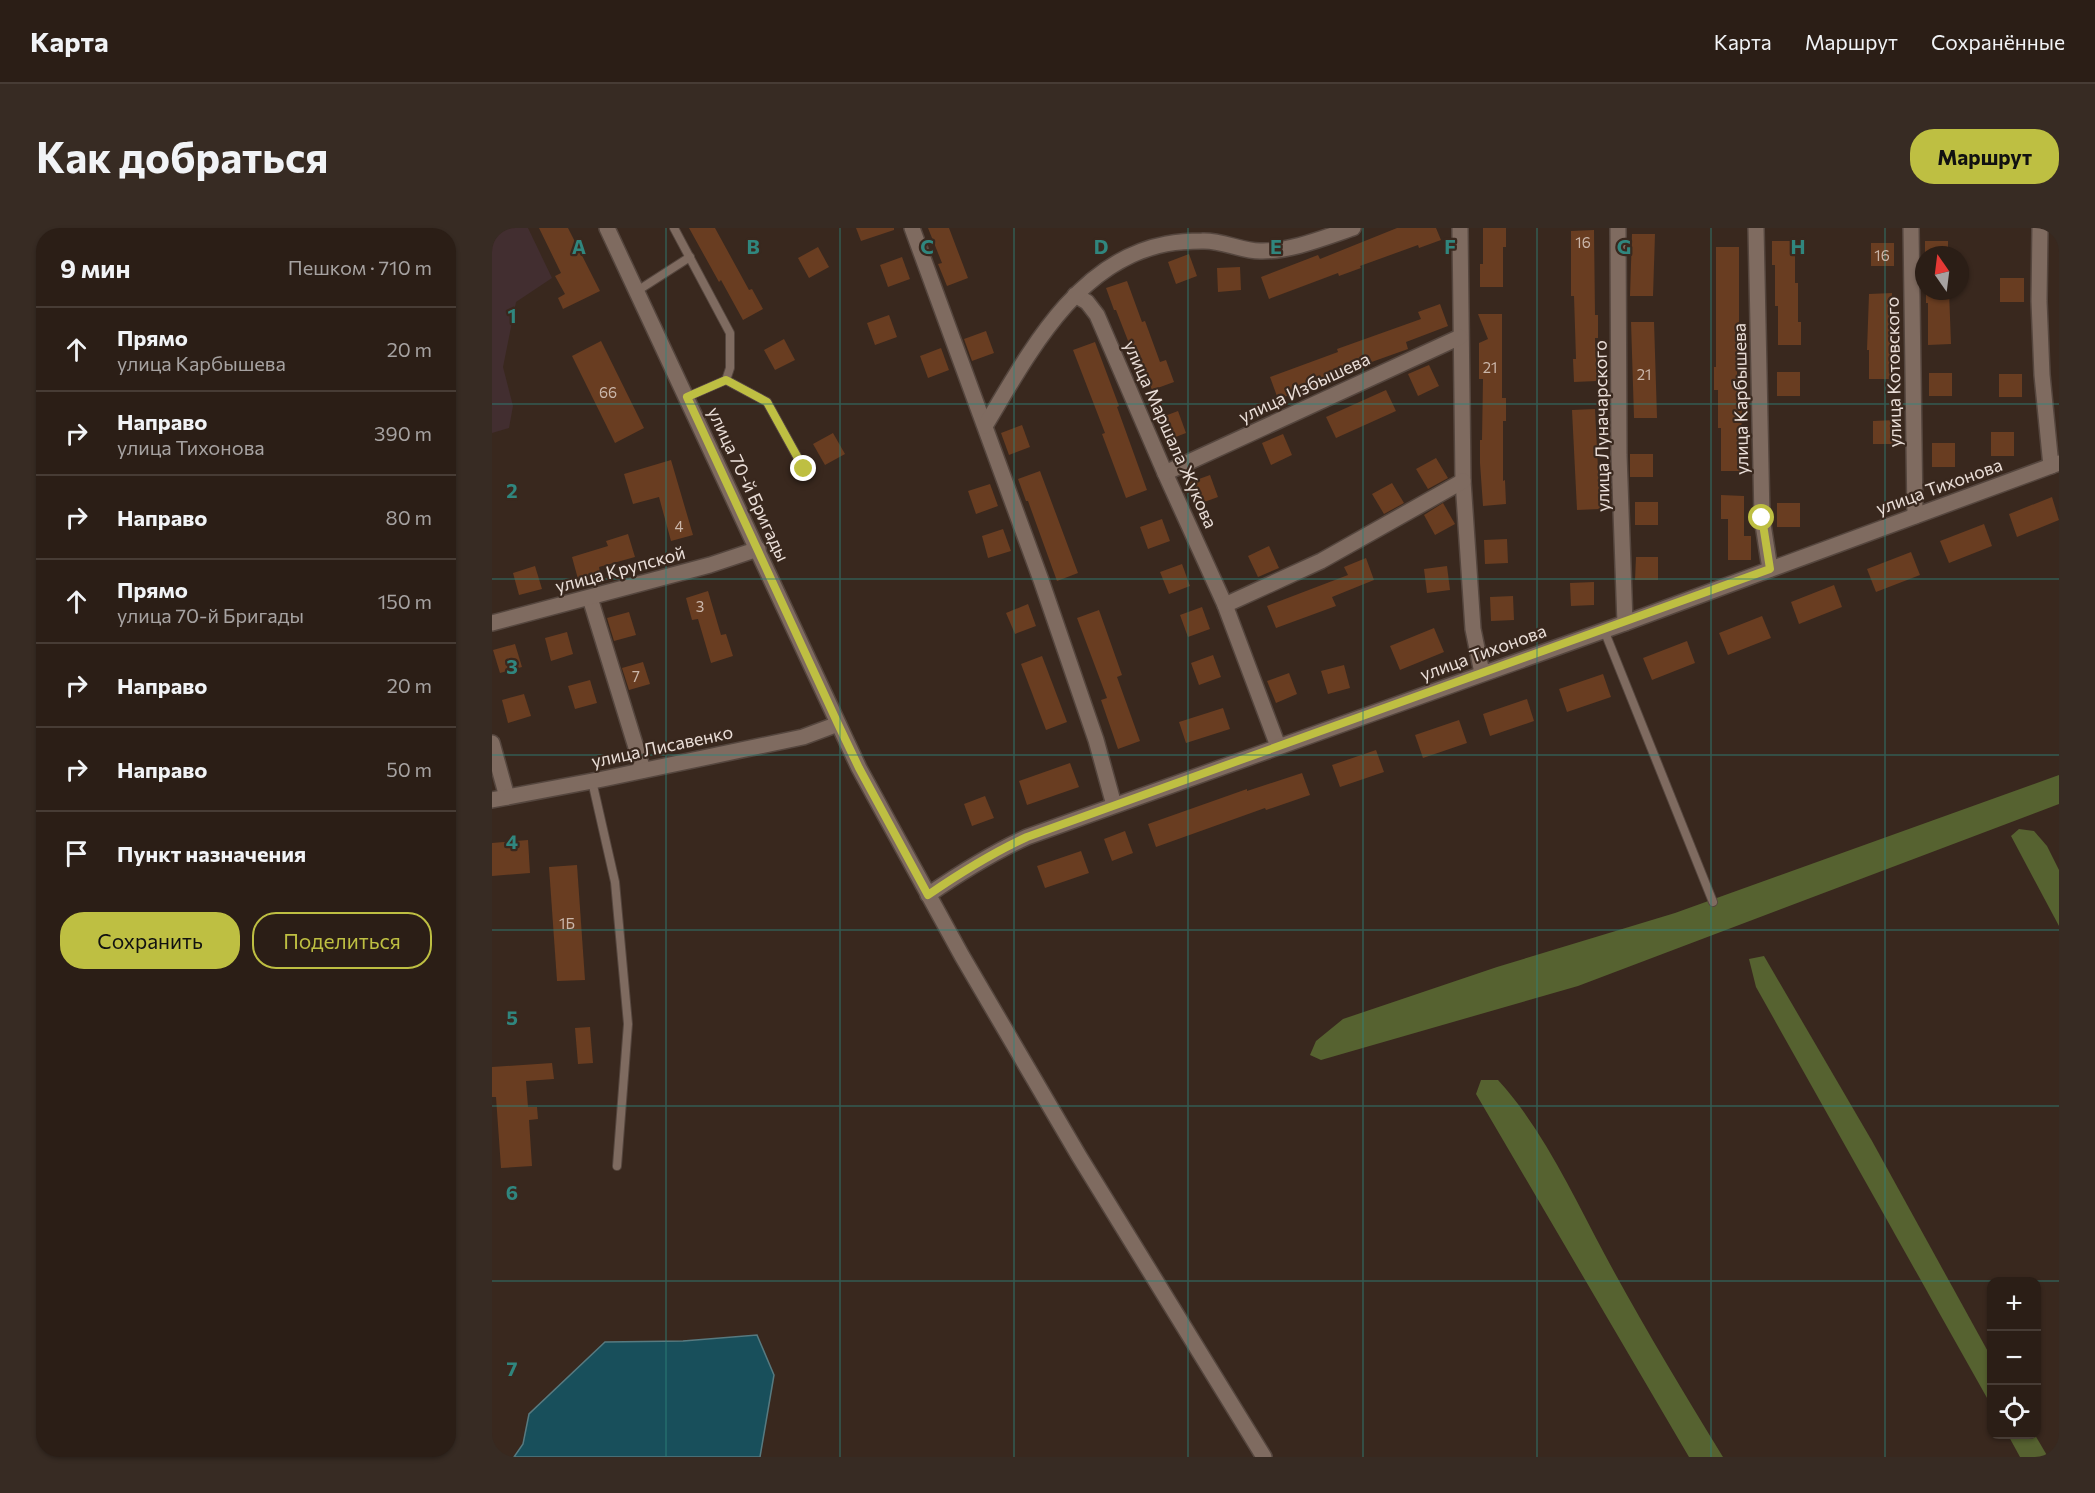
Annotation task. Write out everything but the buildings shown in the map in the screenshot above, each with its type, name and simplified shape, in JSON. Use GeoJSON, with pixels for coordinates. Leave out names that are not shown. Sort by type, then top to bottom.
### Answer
{"type":"FeatureCollection","features":[{"type":"Feature","properties":{"kind":"street","name":"улица 70-й Бригады"},"geometry":{"type":"LineString","coordinates":[[607,228],[859,768],[928,895],[1079,1156],[1264,1457]]}},
{"type":"Feature","properties":{"kind":"street"},"geometry":{"type":"LineString","coordinates":[[912,228],[1093,730],[1114,805]]}},
{"type":"Feature","properties":{"kind":"street"},"geometry":{"type":"LineString","coordinates":[[985,426],[1054,318],[1076,295],[1110,266],[1137,253],[1165,244],[1205,240],[1259,251],[1283,249],[1353,228]]}},
{"type":"Feature","properties":{"kind":"street"},"geometry":{"type":"LineString","coordinates":[[1460,228],[1463,481],[1473,629],[1482,674]]}},
{"type":"Feature","properties":{"kind":"street","name":"улица Луначарского"},"geometry":{"type":"LineString","coordinates":[[1618,228],[1620,455],[1625,622]]}},
{"type":"Feature","properties":{"kind":"street","name":"улица Карбышева"},"geometry":{"type":"LineString","coordinates":[[1756,228],[1762,518],[1770,569]]}},
{"type":"Feature","properties":{"kind":"street","name":"улица Котовского"},"geometry":{"type":"LineString","coordinates":[[1911,228],[1915,516]]}},
{"type":"Feature","properties":{"kind":"street"},"geometry":{"type":"LineString","coordinates":[[2040,228],[2039,301],[2042,375],[2055,464]]}},
{"type":"Feature","properties":{"kind":"street","name":"улица Маршала Жукова"},"geometry":{"type":"LineString","coordinates":[[1076,295],[1087,302],[1098,315],[1165,473],[1225,605],[1278,746]]}},
{"type":"Feature","properties":{"kind":"street","name":"улица Избышева"},"geometry":{"type":"LineString","coordinates":[[1165,473],[1460,337]]}},
{"type":"Feature","properties":{"kind":"street","name":"улица Тихонова"},"geometry":{"type":"LineString","coordinates":[[928,895],[961,872],[1027,837],[1604,630],[2055,464]]}},
{"type":"Feature","properties":{"kind":"street"},"geometry":{"type":"LineString","coordinates":[[1225,605],[1321,561],[1463,481]]}},
{"type":"Feature","properties":{"kind":"street","name":"улица Крупской"},"geometry":{"type":"LineString","coordinates":[[492,623],[710,565],[758,549]]}},
{"type":"Feature","properties":{"kind":"street"},"geometry":{"type":"LineString","coordinates":[[590,598],[643,770]]}},
{"type":"Feature","properties":{"kind":"street","name":"улица Лисавенко"},"geometry":{"type":"LineString","coordinates":[[500,798],[803,737],[838,724]]}},
{"type":"Feature","properties":{"kind":"street"},"geometry":{"type":"LineString","coordinates":[[492,743],[500,798]]}},
{"type":"Feature","properties":{"kind":"lane"},"geometry":{"type":"LineString","coordinates":[[674,228],[730,333],[730,368],[726,380],[687,397]]}},
{"type":"Feature","properties":{"kind":"lane"},"geometry":{"type":"LineString","coordinates":[[637,291],[690,257]]}},
{"type":"Feature","properties":{"kind":"lane"},"geometry":{"type":"LineString","coordinates":[[726,380],[767,402],[804,469]]}},
{"type":"Feature","properties":{"kind":"lane"},"geometry":{"type":"LineString","coordinates":[[1604,630],[1713,902]]}},
{"type":"Feature","properties":{"kind":"lane"},"geometry":{"type":"LineString","coordinates":[[592,781],[615,882],[628,1023],[617,1166]]}},
{"type":"Feature","properties":{"kind":"shaded area"},"geometry":{"type":"Polygon","coordinates":[[[492,228],[528,228],[552,278],[516,302],[503,367],[513,406],[509,428],[492,433],[492,228]]]}},
{"type":"Feature","properties":{"kind":"green space"},"geometry":{"type":"Polygon","coordinates":[[[2059,775],[2059,804],[1578,986],[1321,1060],[1310,1055],[1316,1041],[1343,1019],[1497,967],[1675,913],[2059,775]]]}},
{"type":"Feature","properties":{"kind":"green space"},"geometry":{"type":"Polygon","coordinates":[[[2019,829],[2034,831],[2047,846],[2059,870],[2059,926],[2011,836],[2019,829]]]}},
{"type":"Feature","properties":{"kind":"green space"},"geometry":{"type":"Polygon","coordinates":[[[1764,956],[1872,1141],[1987,1350],[1987,1398],[1756,987],[1749,959],[1764,956]]]}},
{"type":"Feature","properties":{"kind":"green space"},"geometry":{"type":"Polygon","coordinates":[[[1481,1080],[1498,1080],[1529,1120],[1569,1187],[1633,1306],[1723,1457],[1689,1457],[1476,1094],[1481,1080]]]}},
{"type":"Feature","properties":{"kind":"green space"},"geometry":{"type":"Polygon","coordinates":[[[2010,1439],[2037,1439],[2048,1457],[2020,1457],[2010,1439]]]}},
{"type":"Feature","properties":{"kind":"water"},"geometry":{"type":"Polygon","coordinates":[[[757,1335],[774,1375],[760,1457],[514,1457],[523,1444],[529,1414],[605,1342],[683,1341],[757,1335]]]}},
{"type":"Feature","properties":{"kind":"route"},"geometry":{"type":"LineString","coordinates":[[804,469],[767,402],[726,380],[687,397],[859,768],[928,895],[961,872],[1027,837],[1770,569],[1762,518]]}}]}
